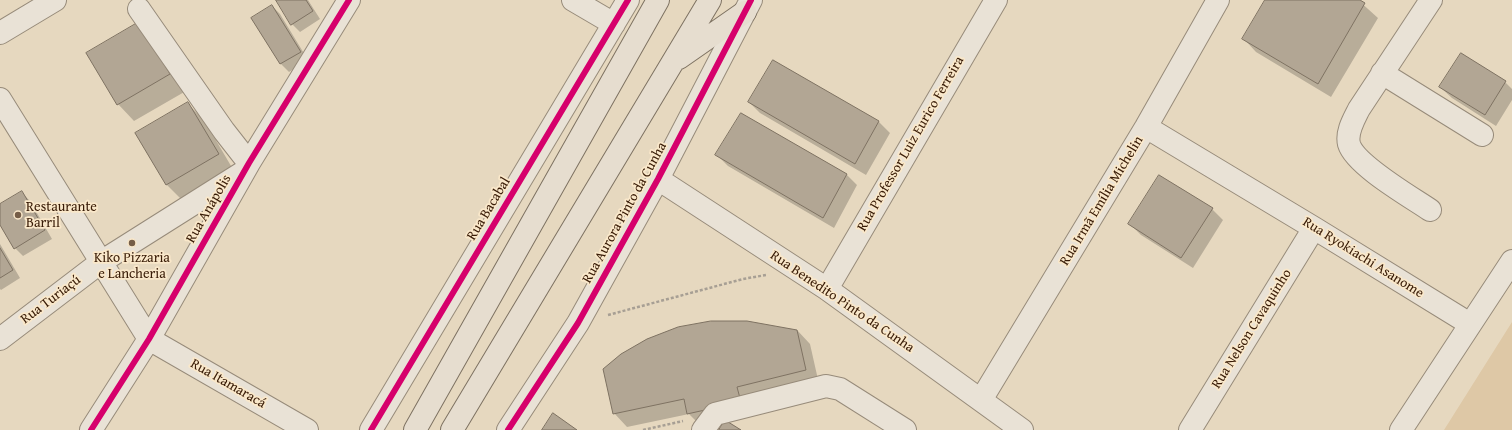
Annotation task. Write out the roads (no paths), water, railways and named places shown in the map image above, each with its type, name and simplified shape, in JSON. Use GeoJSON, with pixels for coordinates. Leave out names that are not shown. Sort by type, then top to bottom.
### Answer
{"type":"FeatureCollection","features":[{"type":"Feature","properties":{"kind":"main road"},"geometry":{"type":"LineString","coordinates":[[416,430],[658,0]]}},
{"type":"Feature","properties":{"kind":"main road"},"geometry":{"type":"LineString","coordinates":[[452,430],[710,0]]}},
{"type":"Feature","properties":{"kind":"main road"},"geometry":{"type":"LineString","coordinates":[[672,63],[748,6]]}},
{"type":"Feature","properties":{"kind":"street"},"geometry":{"type":"LineString","coordinates":[[0,33],[55,0]]}},
{"type":"Feature","properties":{"kind":"street","name":"Rua Anápolis"},"geometry":{"type":"LineString","coordinates":[[91,430],[149,339],[246,167],[349,0]]}},
{"type":"Feature","properties":{"kind":"street"},"geometry":{"type":"LineString","coordinates":[[573,0],[614,24]]}},
{"type":"Feature","properties":{"kind":"street","name":"Rua Bacabal"},"geometry":{"type":"LineString","coordinates":[[371,430],[628,0]]}},
{"type":"Feature","properties":{"kind":"street","name":"Rua Professor Luiz Eurico Ferreira"},"geometry":{"type":"LineString","coordinates":[[827,289],[996,0]]}},
{"type":"Feature","properties":{"kind":"street","name":"Rua Irmã Emília Michelin"},"geometry":{"type":"LineString","coordinates":[[981,400],[1146,127],[1218,0]]}},
{"type":"Feature","properties":{"kind":"street"},"geometry":{"type":"LineString","coordinates":[[1430,210],[1372,170],[1355,156],[1349,144],[1350,129],[1359,109],[1431,0]]}},
{"type":"Feature","properties":{"kind":"street","name":"Rua Aurora Pinto da Cunha"},"geometry":{"type":"LineString","coordinates":[[508,430],[578,323],[658,179],[748,6]]}},
{"type":"Feature","properties":{"kind":"street"},"geometry":{"type":"LineString","coordinates":[[139,9],[224,131],[246,167]]}},
{"type":"Feature","properties":{"kind":"street"},"geometry":{"type":"LineString","coordinates":[[1382,73],[1482,135]]}},
{"type":"Feature","properties":{"kind":"street"},"geometry":{"type":"LineString","coordinates":[[0,99],[149,339]]}},
{"type":"Feature","properties":{"kind":"street","name":"Rua Ryokiachi Asanome"},"geometry":{"type":"LineString","coordinates":[[1146,127],[1470,324]]}},
{"type":"Feature","properties":{"kind":"street","name":"Rua Turiaçú"},"geometry":{"type":"LineString","coordinates":[[0,339],[101,262],[246,167]]}},
{"type":"Feature","properties":{"kind":"street","name":"Rua Benedito Pinto da Cunha"},"geometry":{"type":"LineString","coordinates":[[658,179],[795,270],[827,289],[1022,430]]}},
{"type":"Feature","properties":{"kind":"street","name":"Rua Nelson Cavaquinho"},"geometry":{"type":"LineString","coordinates":[[1190,430],[1314,228]]}},
{"type":"Feature","properties":{"kind":"street"},"geometry":{"type":"LineString","coordinates":[[1401,430],[1512,261]]}},
{"type":"Feature","properties":{"kind":"street","name":"Rua Itamaracá"},"geometry":{"type":"LineString","coordinates":[[149,339],[307,430]]}},
{"type":"Feature","properties":{"kind":"street"},"geometry":{"type":"LineString","coordinates":[[709,422],[826,386],[840,389],[905,430]]}},
{"type":"Feature","properties":{"kind":"place","name":"Restaurante Barril"},"geometry":{"type":"Point","coordinates":[18,215]}},
{"type":"Feature","properties":{"kind":"place","name":"Kiko Pizzaria e Lancheria"},"geometry":{"type":"Point","coordinates":[132,243]}}]}
